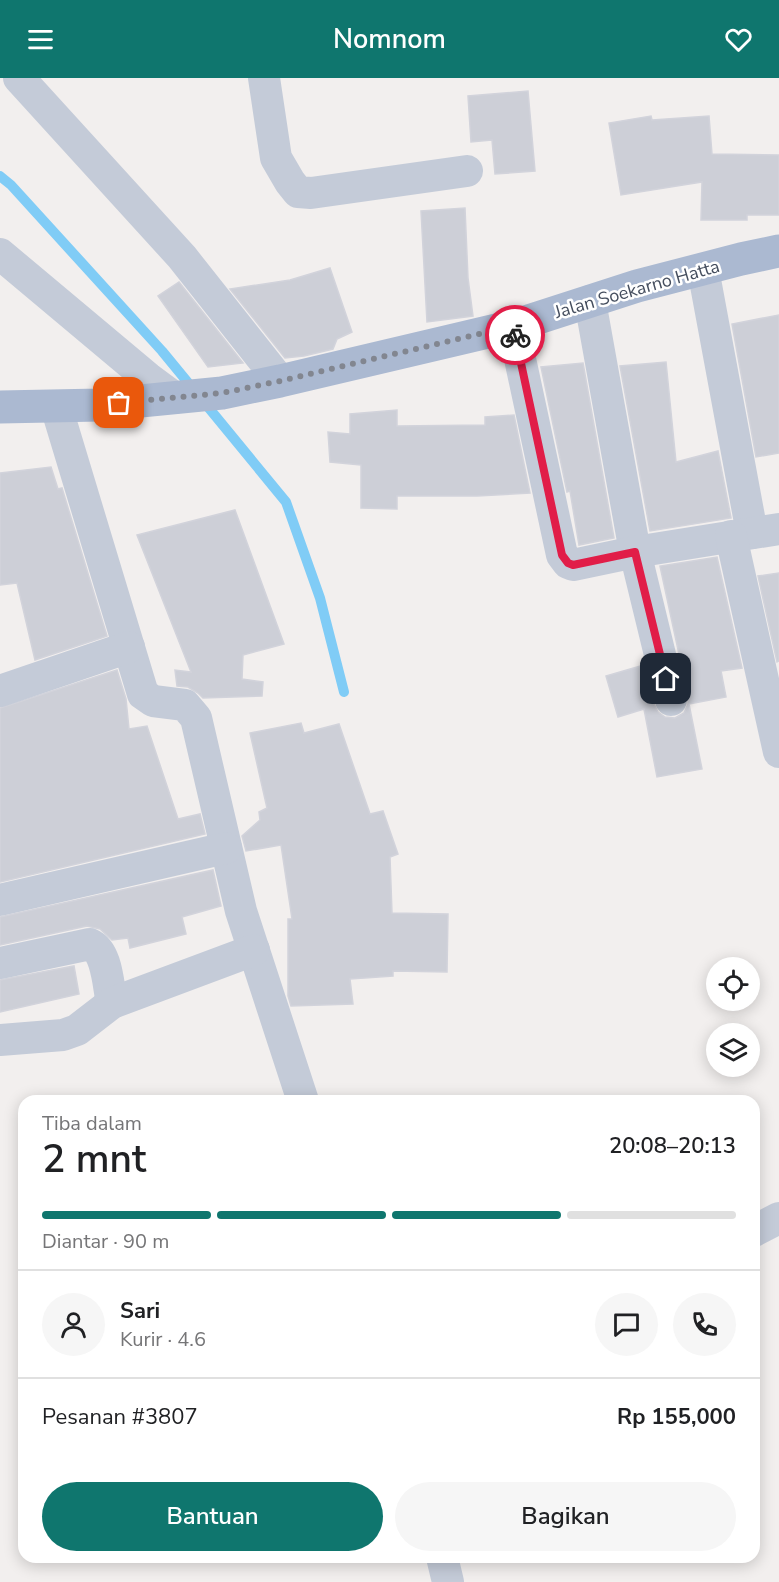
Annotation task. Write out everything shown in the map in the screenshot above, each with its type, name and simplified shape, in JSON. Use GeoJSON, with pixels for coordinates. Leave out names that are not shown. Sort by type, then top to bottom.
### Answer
{"type":"FeatureCollection","features":[{"type":"Feature","properties":{"kind":"main road","name":"Jalan Soekarno Hatta"},"geometry":{"type":"LineString","coordinates":[[0,407],[100,405],[222,393],[513,326],[637,286],[779,251]]}},
{"type":"Feature","properties":{"kind":"street"},"geometry":{"type":"LineString","coordinates":[[264,78],[276,158],[298,192],[311,194],[467,171]]}},
{"type":"Feature","properties":{"kind":"street"},"geometry":{"type":"LineString","coordinates":[[35,83],[182,257],[280,381]]}},
{"type":"Feature","properties":{"kind":"street"},"geometry":{"type":"LineString","coordinates":[[0,254],[148,378],[180,397]]}},
{"type":"Feature","properties":{"kind":"street"},"geometry":{"type":"LineString","coordinates":[[704,269],[754,533],[779,752]]}},
{"type":"Feature","properties":{"kind":"street"},"geometry":{"type":"LineString","coordinates":[[590,301],[635,552],[671,700]]}},
{"type":"Feature","properties":{"kind":"street"},"geometry":{"type":"LineString","coordinates":[[513,326],[562,555],[568,563],[573,565],[635,552],[754,533]]}},
{"type":"Feature","properties":{"kind":"street"},"geometry":{"type":"LineString","coordinates":[[57,406],[143,694],[153,701],[185,705],[196,718],[241,911],[301,1095]]}},
{"type":"Feature","properties":{"kind":"street"},"geometry":{"type":"LineString","coordinates":[[0,691],[129,648]]}},
{"type":"Feature","properties":{"kind":"street"},"geometry":{"type":"LineString","coordinates":[[0,900],[226,848]]}},
{"type":"Feature","properties":{"kind":"street"},"geometry":{"type":"LineString","coordinates":[[0,963],[90,944],[95,946],[103,960],[112,1003]]}},
{"type":"Feature","properties":{"kind":"street"},"geometry":{"type":"LineString","coordinates":[[0,1040],[63,1035],[77,1030],[112,1003],[254,950]]}},
{"type":"Feature","properties":{"kind":"street"},"geometry":{"type":"LineString","coordinates":[[760,1228],[779,1218]]}},
{"type":"Feature","properties":{"kind":"street"},"geometry":{"type":"LineString","coordinates":[[443,1563],[448,1582]]}},
{"type":"Feature","properties":{"kind":"building"},"geometry":{"type":"Polygon","coordinates":[[[528,91],[535,171],[495,174],[492,140],[471,142],[468,96],[528,91]]]}},
{"type":"Feature","properties":{"kind":"building"},"geometry":{"type":"Polygon","coordinates":[[[651,116],[652,120],[709,116],[712,154],[779,155],[779,215],[747,215],[747,220],[701,220],[702,182],[621,195],[609,123],[651,116]]]}},
{"type":"Feature","properties":{"kind":"building"},"geometry":{"type":"Polygon","coordinates":[[[465,208],[468,278],[473,316],[427,322],[421,211],[465,208]]]}},
{"type":"Feature","properties":{"kind":"building"},"geometry":{"type":"Polygon","coordinates":[[[330,268],[352,332],[337,339],[333,349],[304,356],[285,358],[230,289],[290,280],[330,268]]]}},
{"type":"Feature","properties":{"kind":"building"},"geometry":{"type":"Polygon","coordinates":[[[179,282],[243,363],[208,367],[158,296],[179,282]]]}},
{"type":"Feature","properties":{"kind":"building"},"geometry":{"type":"Polygon","coordinates":[[[779,315],[779,453],[756,457],[732,324],[779,315]]]}},
{"type":"Feature","properties":{"kind":"building"},"geometry":{"type":"Polygon","coordinates":[[[666,362],[676,462],[718,451],[731,518],[650,531],[620,366],[666,362]]]}},
{"type":"Feature","properties":{"kind":"building"},"geometry":{"type":"Polygon","coordinates":[[[583,363],[614,538],[579,545],[570,491],[567,492],[541,367],[583,363]]]}},
{"type":"Feature","properties":{"kind":"building"},"geometry":{"type":"Polygon","coordinates":[[[397,410],[397,426],[485,425],[485,417],[514,415],[530,493],[477,496],[397,496],[397,509],[361,508],[361,465],[330,462],[328,432],[350,434],[350,414],[397,410]]]}},
{"type":"Feature","properties":{"kind":"building"},"geometry":{"type":"Polygon","coordinates":[[[51,467],[58,489],[62,488],[107,636],[35,660],[17,583],[0,585],[0,473],[51,467]]]}},
{"type":"Feature","properties":{"kind":"building"},"geometry":{"type":"Polygon","coordinates":[[[235,510],[284,644],[243,655],[242,679],[263,682],[262,696],[203,698],[188,687],[177,686],[175,670],[191,672],[137,535],[235,510]]]}},
{"type":"Feature","properties":{"kind":"building"},"geometry":{"type":"Polygon","coordinates":[[[717,557],[742,668],[721,671],[726,697],[689,704],[702,769],[657,777],[644,709],[618,717],[606,676],[644,665],[658,712],[665,717],[675,718],[684,713],[688,704],[688,696],[660,566],[717,557]]]}},
{"type":"Feature","properties":{"kind":"building"},"geometry":{"type":"Polygon","coordinates":[[[779,573],[779,661],[777,662],[758,576],[779,573]]]}},
{"type":"Feature","properties":{"kind":"building"},"geometry":{"type":"Polygon","coordinates":[[[117,670],[126,699],[129,729],[147,726],[178,819],[200,814],[205,834],[0,882],[0,708],[117,670]]]}},
{"type":"Feature","properties":{"kind":"building"},"geometry":{"type":"Polygon","coordinates":[[[301,723],[304,733],[339,724],[370,814],[383,811],[398,854],[390,857],[392,913],[448,914],[447,972],[393,971],[393,976],[350,979],[353,1004],[291,1006],[288,996],[288,919],[292,919],[281,845],[246,851],[242,836],[260,820],[259,812],[267,808],[250,733],[301,723]]]}},
{"type":"Feature","properties":{"kind":"building"},"geometry":{"type":"Polygon","coordinates":[[[213,870],[221,906],[182,917],[186,934],[130,948],[128,938],[112,940],[100,929],[87,926],[0,945],[0,917],[213,870]]]}},
{"type":"Feature","properties":{"kind":"building"},"geometry":{"type":"Polygon","coordinates":[[[74,966],[79,994],[0,1012],[0,980],[74,966]]]}},
{"type":"Feature","properties":{"kind":"waterway"},"geometry":{"type":"LineString","coordinates":[[0,176],[11,185],[162,351],[286,502],[320,598],[344,692]]}},
{"type":"Feature","properties":{"kind":"way so far"},"geometry":{"type":"LineString","coordinates":[[119,403],[222,393],[513,326],[515,335]]}},
{"type":"Feature","properties":{"kind":"route"},"geometry":{"type":"LineString","coordinates":[[515,335],[562,555],[568,563],[573,565],[635,552],[666,679]]}}]}
